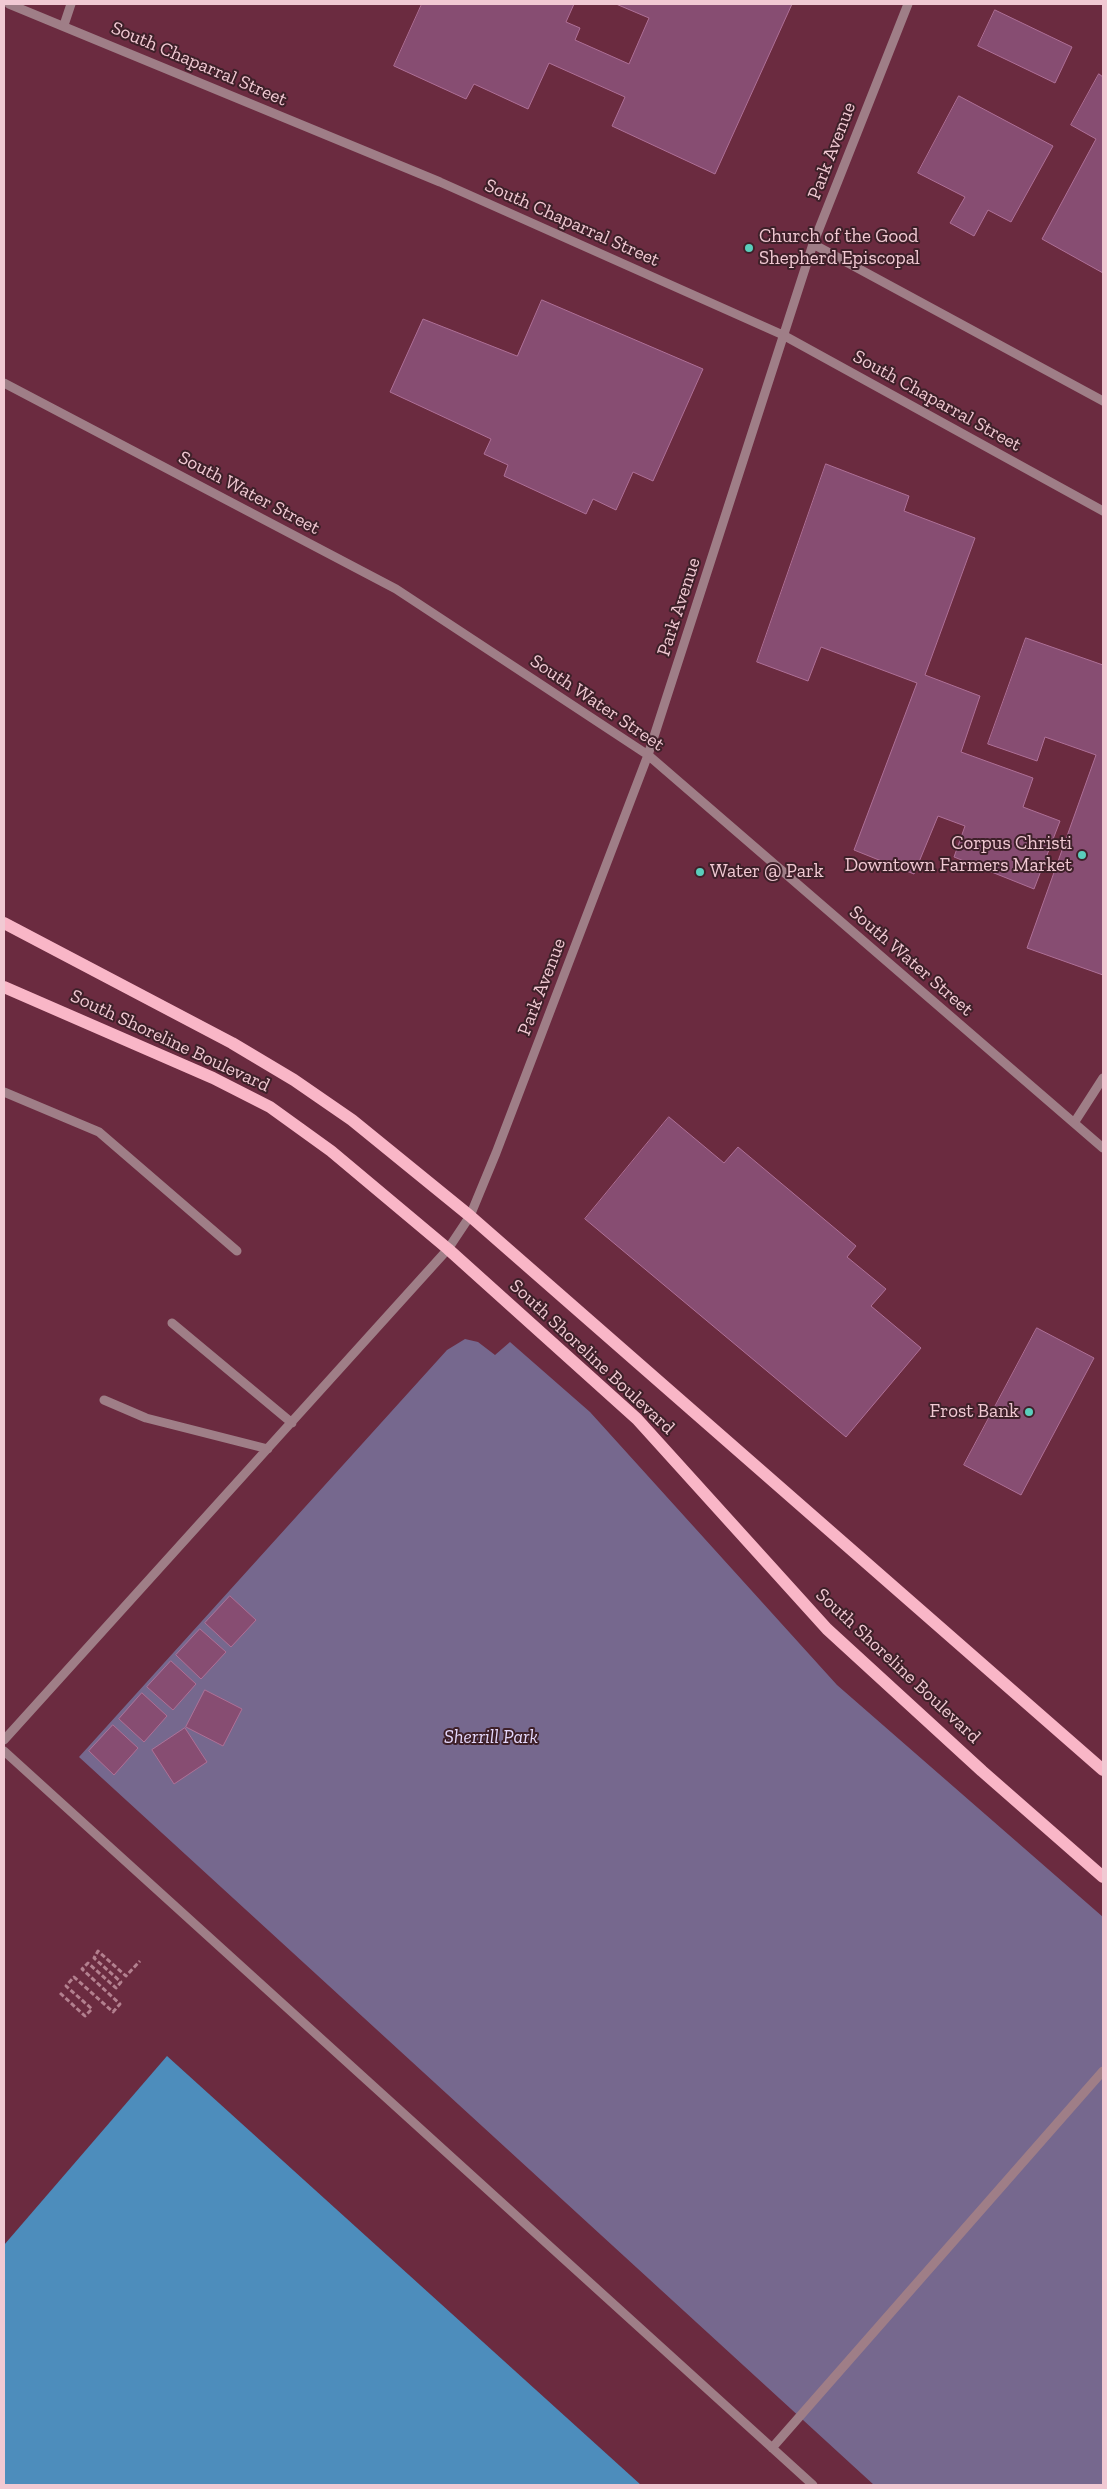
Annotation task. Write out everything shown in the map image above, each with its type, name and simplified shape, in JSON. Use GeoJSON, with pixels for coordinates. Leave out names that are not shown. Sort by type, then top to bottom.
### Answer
{"type":"FeatureCollection","features":[{"type":"Feature","properties":{"kind":"main road","name":"South Shoreline Boulevard"},"geometry":{"type":"LineString","coordinates":[[4,923],[232,1043],[294,1080],[352,1120],[470,1216],[1103,1770]]}},
{"type":"Feature","properties":{"kind":"main road","name":"South Shoreline Boulevard"},"geometry":{"type":"LineString","coordinates":[[4,987],[213,1078],[270,1107],[331,1151],[448,1249],[638,1419],[827,1629],[868,1669],[1103,1877]]}},
{"type":"Feature","properties":{"kind":"street","name":"South Chaparral Street"},"geometry":{"type":"LineString","coordinates":[[9,4],[64,25],[440,182],[783,335],[1103,511]]}},
{"type":"Feature","properties":{"kind":"street"},"geometry":{"type":"LineString","coordinates":[[64,25],[71,4]]}},
{"type":"Feature","properties":{"kind":"street","name":"Park Avenue"},"geometry":{"type":"LineString","coordinates":[[4,1740],[448,1249],[470,1216],[496,1153],[648,755],[814,244],[908,4]]}},
{"type":"Feature","properties":{"kind":"street"},"geometry":{"type":"LineString","coordinates":[[814,244],[1103,401]]}},
{"type":"Feature","properties":{"kind":"street","name":"South Water Street"},"geometry":{"type":"LineString","coordinates":[[4,384],[396,589],[648,755],[1103,1148]]}},
{"type":"Feature","properties":{"kind":"street"},"geometry":{"type":"LineString","coordinates":[[1074,1123],[1103,1078]]}},
{"type":"Feature","properties":{"kind":"street"},"geometry":{"type":"LineString","coordinates":[[4,1092],[99,1132],[237,1252]]}},
{"type":"Feature","properties":{"kind":"street"},"geometry":{"type":"LineString","coordinates":[[172,1323],[292,1422]]}},
{"type":"Feature","properties":{"kind":"street"},"geometry":{"type":"LineString","coordinates":[[104,1400],[146,1418],[268,1449]]}},
{"type":"Feature","properties":{"kind":"street"},"geometry":{"type":"LineString","coordinates":[[4,1751],[813,2485]]}},
{"type":"Feature","properties":{"kind":"street"},"geometry":{"type":"LineString","coordinates":[[772,2448],[1103,2071]]}},
{"type":"Feature","properties":{"kind":"path"},"geometry":{"type":"LineString","coordinates":[[60,1993],[85,2016],[92,2009],[66,1986],[74,1977],[113,2012],[120,2004],[82,1969],[88,1963],[116,1988],[121,1982],[94,1958],[98,1951],[126,1976],[140,1961]]}},
{"type":"Feature","properties":{"kind":"green space","name":"Sherrill Park"},"geometry":{"type":"Polygon","coordinates":[[[465,1339],[478,1342],[495,1355],[510,1342],[590,1412],[837,1685],[1103,1917],[1103,2485],[874,2485],[79,1757],[447,1350],[465,1339]]]}},
{"type":"Feature","properties":{"kind":"water"},"geometry":{"type":"Polygon","coordinates":[[[167,2056],[641,2485],[4,2485],[4,2245],[167,2056]]]}},
{"type":"Feature","properties":{"kind":"building"},"geometry":{"type":"Polygon","coordinates":[[[422,4],[574,4],[566,22],[580,28],[575,40],[629,64],[649,18],[616,4],[792,4],[715,174],[612,126],[625,97],[549,63],[528,109],[474,84],[466,99],[394,66],[422,4]]]}},
{"type":"Feature","properties":{"kind":"building"},"geometry":{"type":"Polygon","coordinates":[[[995,10],[1072,47],[1055,83],[978,46],[995,10]]]}},
{"type":"Feature","properties":{"kind":"building"},"geometry":{"type":"Polygon","coordinates":[[[1099,74],[1103,77],[1103,273],[1042,239],[1096,139],[1071,125],[1099,74]]]}},
{"type":"Feature","properties":{"kind":"building"},"geometry":{"type":"Polygon","coordinates":[[[959,96],[1053,146],[1011,222],[988,210],[974,236],[950,223],[965,197],[918,173],[959,96]]]}},
{"type":"Feature","properties":{"kind":"building"},"geometry":{"type":"Polygon","coordinates":[[[542,300],[703,369],[653,481],[633,472],[616,510],[593,499],[586,514],[504,476],[508,465],[484,454],[491,439],[390,392],[423,319],[517,356],[542,300]]]}},
{"type":"Feature","properties":{"kind":"building"},"geometry":{"type":"Polygon","coordinates":[[[826,464],[909,496],[904,511],[975,538],[925,675],[980,696],[961,752],[1033,778],[1023,807],[1060,821],[1034,889],[954,857],[965,826],[938,816],[914,874],[854,850],[917,683],[821,647],[808,681],[757,662],[826,464]]]}},
{"type":"Feature","properties":{"kind":"building","name":"Corpus Christi Downtown Farmers Market"},"geometry":{"type":"Polygon","coordinates":[[[1026,638],[1103,665],[1103,975],[1027,948],[1096,755],[1045,737],[1037,761],[988,744],[1026,638]]]}},
{"type":"Feature","properties":{"kind":"building"},"geometry":{"type":"Polygon","coordinates":[[[669,1117],[724,1163],[738,1147],[856,1246],[847,1257],[886,1289],[871,1306],[921,1348],[846,1437],[585,1219],[669,1117]]]}},
{"type":"Feature","properties":{"kind":"building","name":"Frost Bank"},"geometry":{"type":"Polygon","coordinates":[[[1037,1328],[1094,1358],[1021,1495],[964,1465],[1037,1328]]]}},
{"type":"Feature","properties":{"kind":"building"},"geometry":{"type":"Polygon","coordinates":[[[230,1596],[256,1620],[231,1647],[205,1623],[230,1596]]]}},
{"type":"Feature","properties":{"kind":"building"},"geometry":{"type":"Polygon","coordinates":[[[200,1629],[226,1652],[201,1679],[176,1655],[200,1629]]]}},
{"type":"Feature","properties":{"kind":"building"},"geometry":{"type":"Polygon","coordinates":[[[171,1661],[196,1684],[173,1710],[147,1687],[171,1661]]]}},
{"type":"Feature","properties":{"kind":"building"},"geometry":{"type":"Polygon","coordinates":[[[205,1690],[242,1709],[223,1746],[186,1727],[205,1690]]]}},
{"type":"Feature","properties":{"kind":"building"},"geometry":{"type":"Polygon","coordinates":[[[142,1693],[167,1716],[144,1742],[119,1719],[142,1693]]]}},
{"type":"Feature","properties":{"kind":"building"},"geometry":{"type":"Polygon","coordinates":[[[113,1725],[138,1748],[114,1775],[89,1751],[113,1725]]]}},
{"type":"Feature","properties":{"kind":"building"},"geometry":{"type":"Polygon","coordinates":[[[185,1728],[207,1762],[174,1784],[152,1750],[185,1728]]]}},
{"type":"Feature","properties":{"kind":"place","name":"Church of the Good Shepherd Episcopal"},"geometry":{"type":"Point","coordinates":[749,248]}},
{"type":"Feature","properties":{"kind":"place","name":"Corpus Christi Downtown Farmers Market"},"geometry":{"type":"Point","coordinates":[1082,855]}},
{"type":"Feature","properties":{"kind":"place","name":"Water @ Park"},"geometry":{"type":"Point","coordinates":[700,872]}},
{"type":"Feature","properties":{"kind":"place","name":"Frost Bank"},"geometry":{"type":"Point","coordinates":[1029,1412]}}]}
